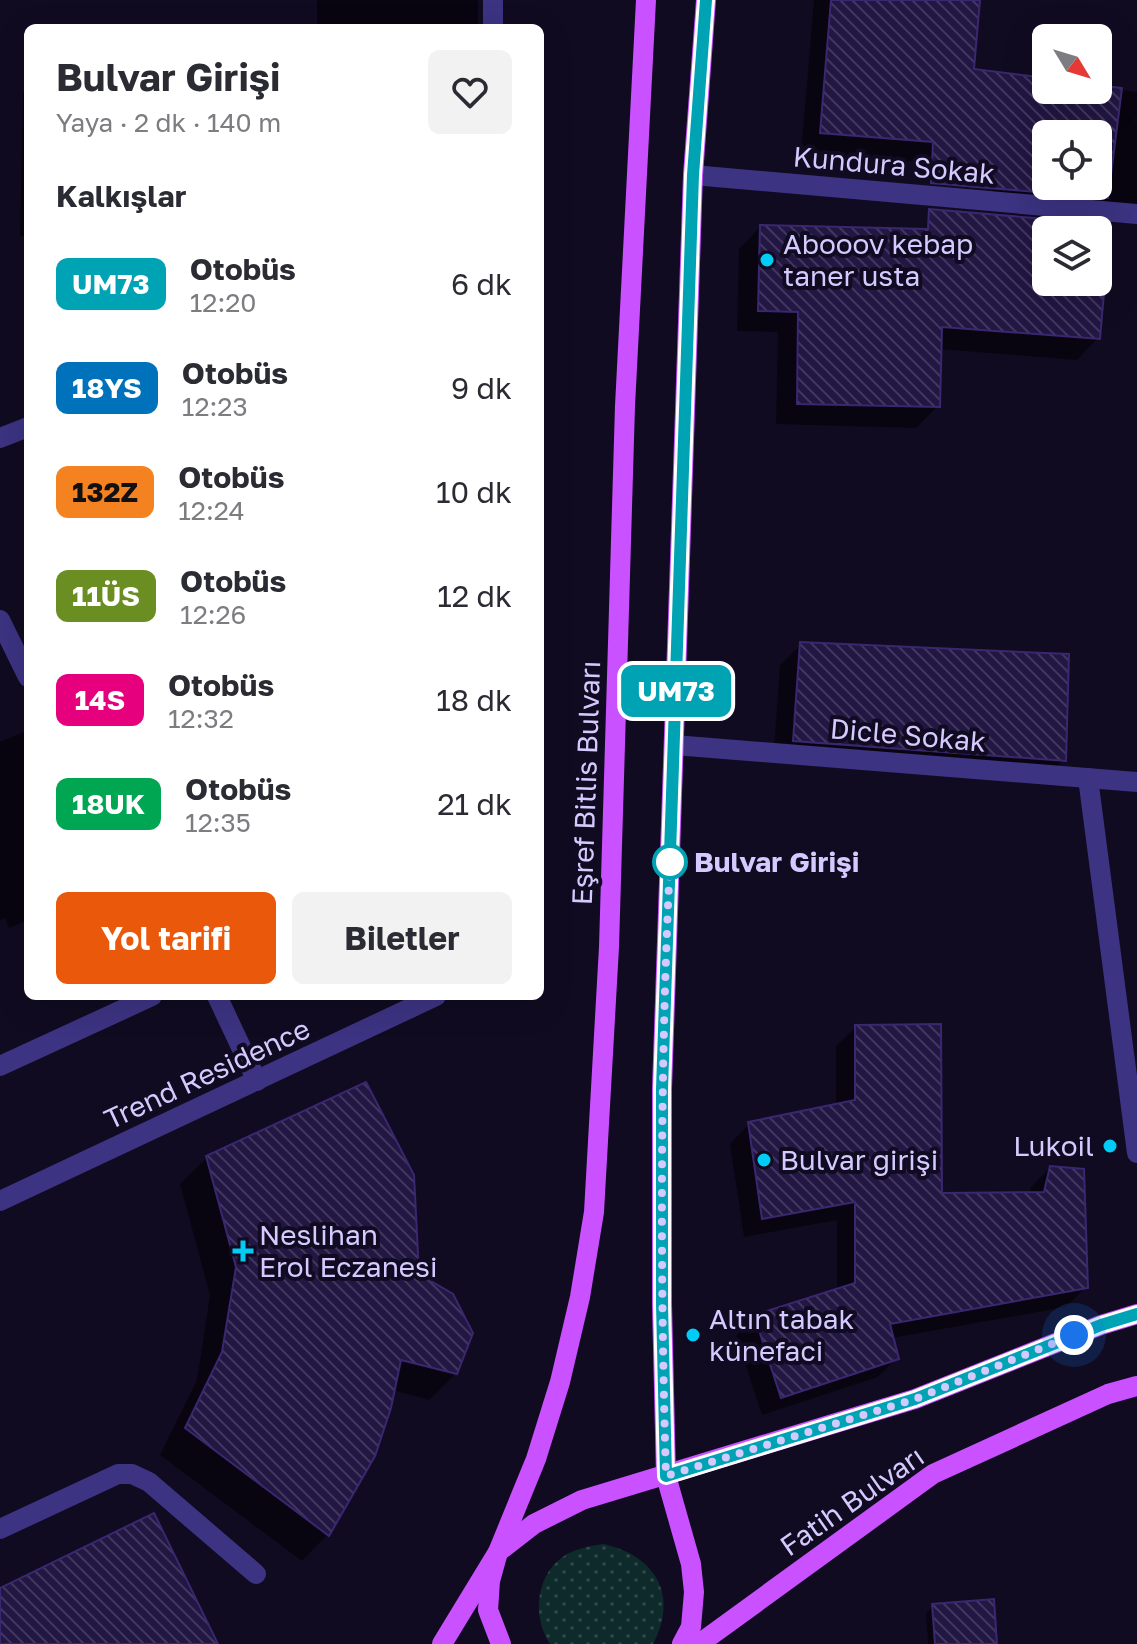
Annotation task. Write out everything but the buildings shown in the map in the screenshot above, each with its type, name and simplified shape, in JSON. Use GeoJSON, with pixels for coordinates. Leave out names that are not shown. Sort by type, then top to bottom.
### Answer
{"type":"FeatureCollection","features":[{"type":"Feature","properties":{"kind":"main road","name":"Eşref Bitlis Bulvarı"},"geometry":{"type":"LineString","coordinates":[[498,1552],[536,1459],[560,1382],[580,1297],[594,1212],[608,962],[625,406],[646,0]]}},
{"type":"Feature","properties":{"kind":"main road"},"geometry":{"type":"LineString","coordinates":[[682,1644],[691,1627],[694,1592],[691,1564],[666,1476],[662,1089],[693,175],[706,0]]}},
{"type":"Feature","properties":{"kind":"main road","name":"Fatih Bulvarı"},"geometry":{"type":"LineString","coordinates":[[498,1552],[534,1524],[582,1500],[915,1399],[1101,1325],[1137,1314]]}},
{"type":"Feature","properties":{"kind":"main road","name":"Fatih Bulvarı"},"geometry":{"type":"LineString","coordinates":[[699,1644],[933,1474],[1108,1394],[1137,1386]]}},
{"type":"Feature","properties":{"kind":"main road"},"geometry":{"type":"LineString","coordinates":[[442,1644],[498,1552]]}},
{"type":"Feature","properties":{"kind":"main road"},"geometry":{"type":"LineString","coordinates":[[498,1552],[490,1581],[488,1610],[501,1644]]}},
{"type":"Feature","properties":{"kind":"street"},"geometry":{"type":"LineString","coordinates":[[493,0],[493,24]]}},
{"type":"Feature","properties":{"kind":"street","name":"Kundura Sokak"},"geometry":{"type":"LineString","coordinates":[[693,175],[1137,214]]}},
{"type":"Feature","properties":{"kind":"street"},"geometry":{"type":"LineString","coordinates":[[0,438],[24,429]]}},
{"type":"Feature","properties":{"kind":"street"},"geometry":{"type":"LineString","coordinates":[[0,620],[24,669]]}},
{"type":"Feature","properties":{"kind":"street","name":"Dicle Sokak"},"geometry":{"type":"LineString","coordinates":[[674,745],[1137,782]]}},
{"type":"Feature","properties":{"kind":"street"},"geometry":{"type":"LineString","coordinates":[[1088,778],[1130,1052],[1137,1153]]}},
{"type":"Feature","properties":{"kind":"street"},"geometry":{"type":"LineString","coordinates":[[0,1066],[143,1000]]}},
{"type":"Feature","properties":{"kind":"street"},"geometry":{"type":"LineString","coordinates":[[219,1000],[257,1081]]}},
{"type":"Feature","properties":{"kind":"street","name":"Trend Residence"},"geometry":{"type":"LineString","coordinates":[[0,1201],[428,1000]]}},
{"type":"Feature","properties":{"kind":"street"},"geometry":{"type":"LineString","coordinates":[[0,1529],[118,1474],[132,1474],[149,1482],[256,1574]]}},
{"type":"Feature","properties":{"kind":"green space"},"geometry":{"type":"Polygon","coordinates":[[[603,1544],[636,1557],[657,1580],[663,1609],[653,1644],[550,1644],[540,1621],[543,1583],[557,1562],[567,1554],[603,1544]]]}},
{"type":"Feature","properties":{"kind":"bus line","name":"UM73"},"geometry":{"type":"LineString","coordinates":[[706,0],[693,175],[662,1089],[666,1476],[915,1399],[1101,1325],[1137,1314]]}},
{"type":"Feature","properties":{"kind":"place","name":"Abooov kebap taner usta"},"geometry":{"type":"Point","coordinates":[767,260]}},
{"type":"Feature","properties":{"kind":"place","name":"Bulvar Girişi"},"geometry":{"type":"Point","coordinates":[670,862]}},
{"type":"Feature","properties":{"kind":"place","name":"Lukoil"},"geometry":{"type":"Point","coordinates":[1110,1146]}},
{"type":"Feature","properties":{"kind":"place","name":"Bulvar girişi"},"geometry":{"type":"Point","coordinates":[764,1160]}},
{"type":"Feature","properties":{"kind":"place","name":"Neslihan Erol Eczanesi"},"geometry":{"type":"Point","coordinates":[243,1251]}},
{"type":"Feature","properties":{"kind":"place","name":"Altın tabak künefaci"},"geometry":{"type":"Point","coordinates":[693,1335]}},
{"type":"Feature","properties":{"kind":"route"},"geometry":{"type":"LineString","coordinates":[[670,862],[662,1089],[666,1476],[915,1399],[1074,1335]]}}]}
